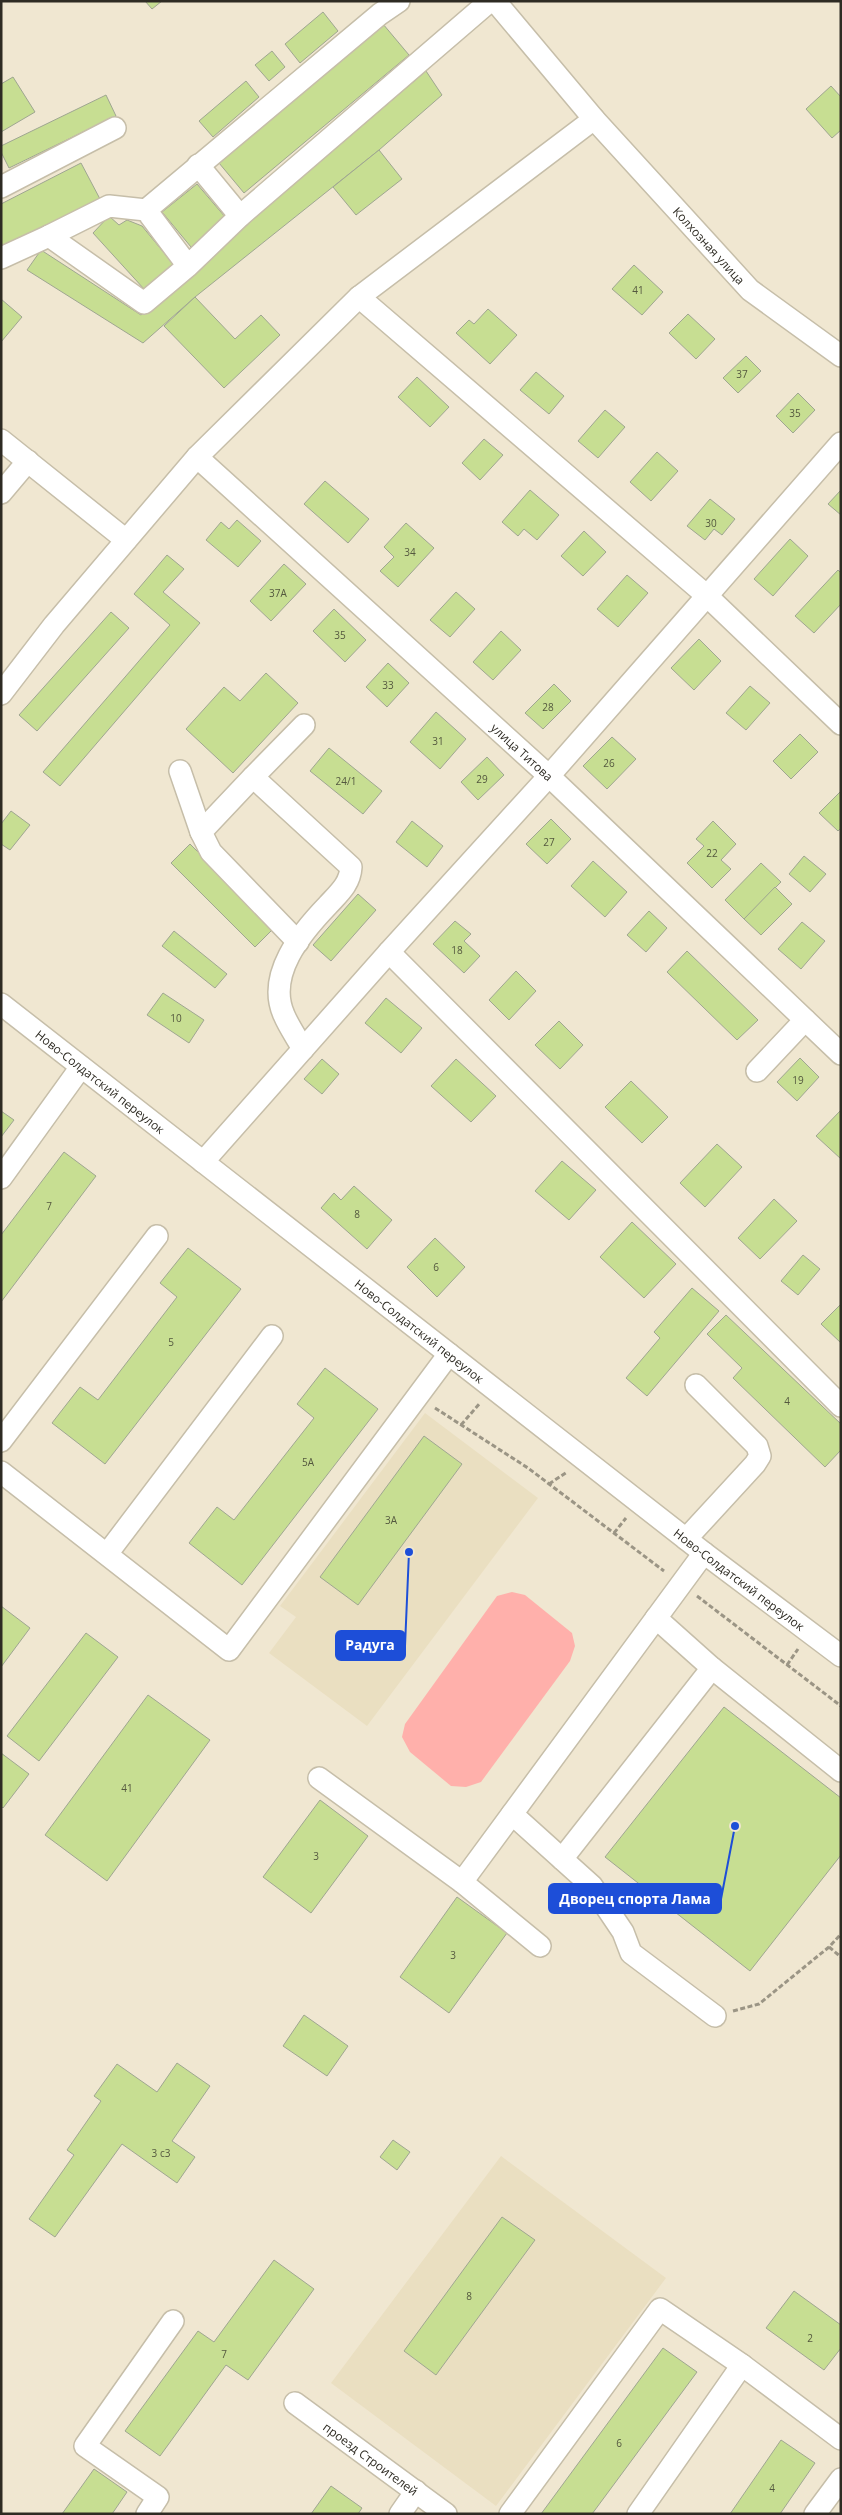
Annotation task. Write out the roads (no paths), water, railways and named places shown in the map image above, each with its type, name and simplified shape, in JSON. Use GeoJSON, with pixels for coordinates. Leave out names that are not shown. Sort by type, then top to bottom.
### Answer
{"type":"FeatureCollection","features":[{"type":"Feature","properties":{"kind":"street"},"geometry":{"type":"LineString","coordinates":[[146,210],[380,14],[399,1]]}},
{"type":"Feature","properties":{"kind":"street"},"geometry":{"type":"LineString","coordinates":[[49,236],[144,303],[188,266],[240,216],[490,1]]}},
{"type":"Feature","properties":{"kind":"street","name":"Колхозная улица"},"geometry":{"type":"LineString","coordinates":[[495,1],[594,119],[750,290],[841,356]]}},
{"type":"Feature","properties":{"kind":"street"},"geometry":{"type":"LineString","coordinates":[[1,694],[54,625],[197,456],[359,297],[594,119]]}},
{"type":"Feature","properties":{"kind":"street"},"geometry":{"type":"LineString","coordinates":[[1,187],[115,128]]}},
{"type":"Feature","properties":{"kind":"street"},"geometry":{"type":"LineString","coordinates":[[198,165],[240,216]]}},
{"type":"Feature","properties":{"kind":"street"},"geometry":{"type":"LineString","coordinates":[[1,258],[109,206],[146,210],[188,266]]}},
{"type":"Feature","properties":{"kind":"street"},"geometry":{"type":"LineString","coordinates":[[359,297],[706,595],[841,724]]}},
{"type":"Feature","properties":{"kind":"street"},"geometry":{"type":"LineString","coordinates":[[1,440],[126,540]]}},
{"type":"Feature","properties":{"kind":"street"},"geometry":{"type":"LineString","coordinates":[[203,1162],[389,952],[549,776],[841,443]]}},
{"type":"Feature","properties":{"kind":"street","name":"улица Титова"},"geometry":{"type":"LineString","coordinates":[[197,456],[549,776],[841,1054]]}},
{"type":"Feature","properties":{"kind":"street"},"geometry":{"type":"LineString","coordinates":[[1,493],[28,461]]}},
{"type":"Feature","properties":{"kind":"street"},"geometry":{"type":"LineString","coordinates":[[201,832],[304,725]]}},
{"type":"Feature","properties":{"kind":"street"},"geometry":{"type":"LineString","coordinates":[[180,771],[201,832],[211,852],[298,942]]}},
{"type":"Feature","properties":{"kind":"street"},"geometry":{"type":"LineString","coordinates":[[253,777],[351,868],[351,877],[344,888],[311,922],[298,942],[286,962],[278,985],[284,1014],[303,1049]]}},
{"type":"Feature","properties":{"kind":"street"},"geometry":{"type":"LineString","coordinates":[[389,952],[841,1406]]}},
{"type":"Feature","properties":{"kind":"street","name":"Ново-Солдатский переулок"},"geometry":{"type":"LineString","coordinates":[[1,1004],[704,1553],[841,1656]]}},
{"type":"Feature","properties":{"kind":"street"},"geometry":{"type":"LineString","coordinates":[[757,1070],[805,1020]]}},
{"type":"Feature","properties":{"kind":"street"},"geometry":{"type":"LineString","coordinates":[[1,1178],[82,1067]]}},
{"type":"Feature","properties":{"kind":"street"},"geometry":{"type":"LineString","coordinates":[[1,1441],[157,1236]]}},
{"type":"Feature","properties":{"kind":"street"},"geometry":{"type":"LineString","coordinates":[[107,1554],[272,1336]]}},
{"type":"Feature","properties":{"kind":"street"},"geometry":{"type":"LineString","coordinates":[[1,1472],[229,1650],[450,1354]]}},
{"type":"Feature","properties":{"kind":"street"},"geometry":{"type":"LineString","coordinates":[[686,1539],[755,1464],[760,1456],[757,1446],[696,1385]]}},
{"type":"Feature","properties":{"kind":"street"},"geometry":{"type":"LineString","coordinates":[[462,1882],[704,1553]]}},
{"type":"Feature","properties":{"kind":"street"},"geometry":{"type":"LineString","coordinates":[[656,1618],[712,1668],[841,1771]]}},
{"type":"Feature","properties":{"kind":"street"},"geometry":{"type":"LineString","coordinates":[[562,1859],[712,1668]]}},
{"type":"Feature","properties":{"kind":"street"},"geometry":{"type":"LineString","coordinates":[[319,1778],[462,1882],[540,1946]]}},
{"type":"Feature","properties":{"kind":"street"},"geometry":{"type":"LineString","coordinates":[[512,1814],[592,1886],[623,1932],[631,1953],[715,2016]]}},
{"type":"Feature","properties":{"kind":"street"},"geometry":{"type":"LineString","coordinates":[[510,2514],[660,2309],[742,2366],[841,2439]]}},
{"type":"Feature","properties":{"kind":"street"},"geometry":{"type":"LineString","coordinates":[[147,2514],[158,2497],[86,2446],[173,2321]]}},
{"type":"Feature","properties":{"kind":"street"},"geometry":{"type":"LineString","coordinates":[[638,2514],[742,2366]]}},
{"type":"Feature","properties":{"kind":"street","name":"проезд Строителей"},"geometry":{"type":"LineString","coordinates":[[295,2403],[446,2514]]}},
{"type":"Feature","properties":{"kind":"street"},"geometry":{"type":"LineString","coordinates":[[815,2514],[841,2479]]}},
{"type":"Feature","properties":{"kind":"street"},"geometry":{"type":"LineString","coordinates":[[400,2514],[416,2491]]}},
{"type":"Feature","properties":{"kind":"place","name":"Радуга"},"geometry":{"type":"Point","coordinates":[409,1552]}},
{"type":"Feature","properties":{"kind":"place","name":"Дворец спорта Лама"},"geometry":{"type":"Point","coordinates":[735,1826]}}]}
